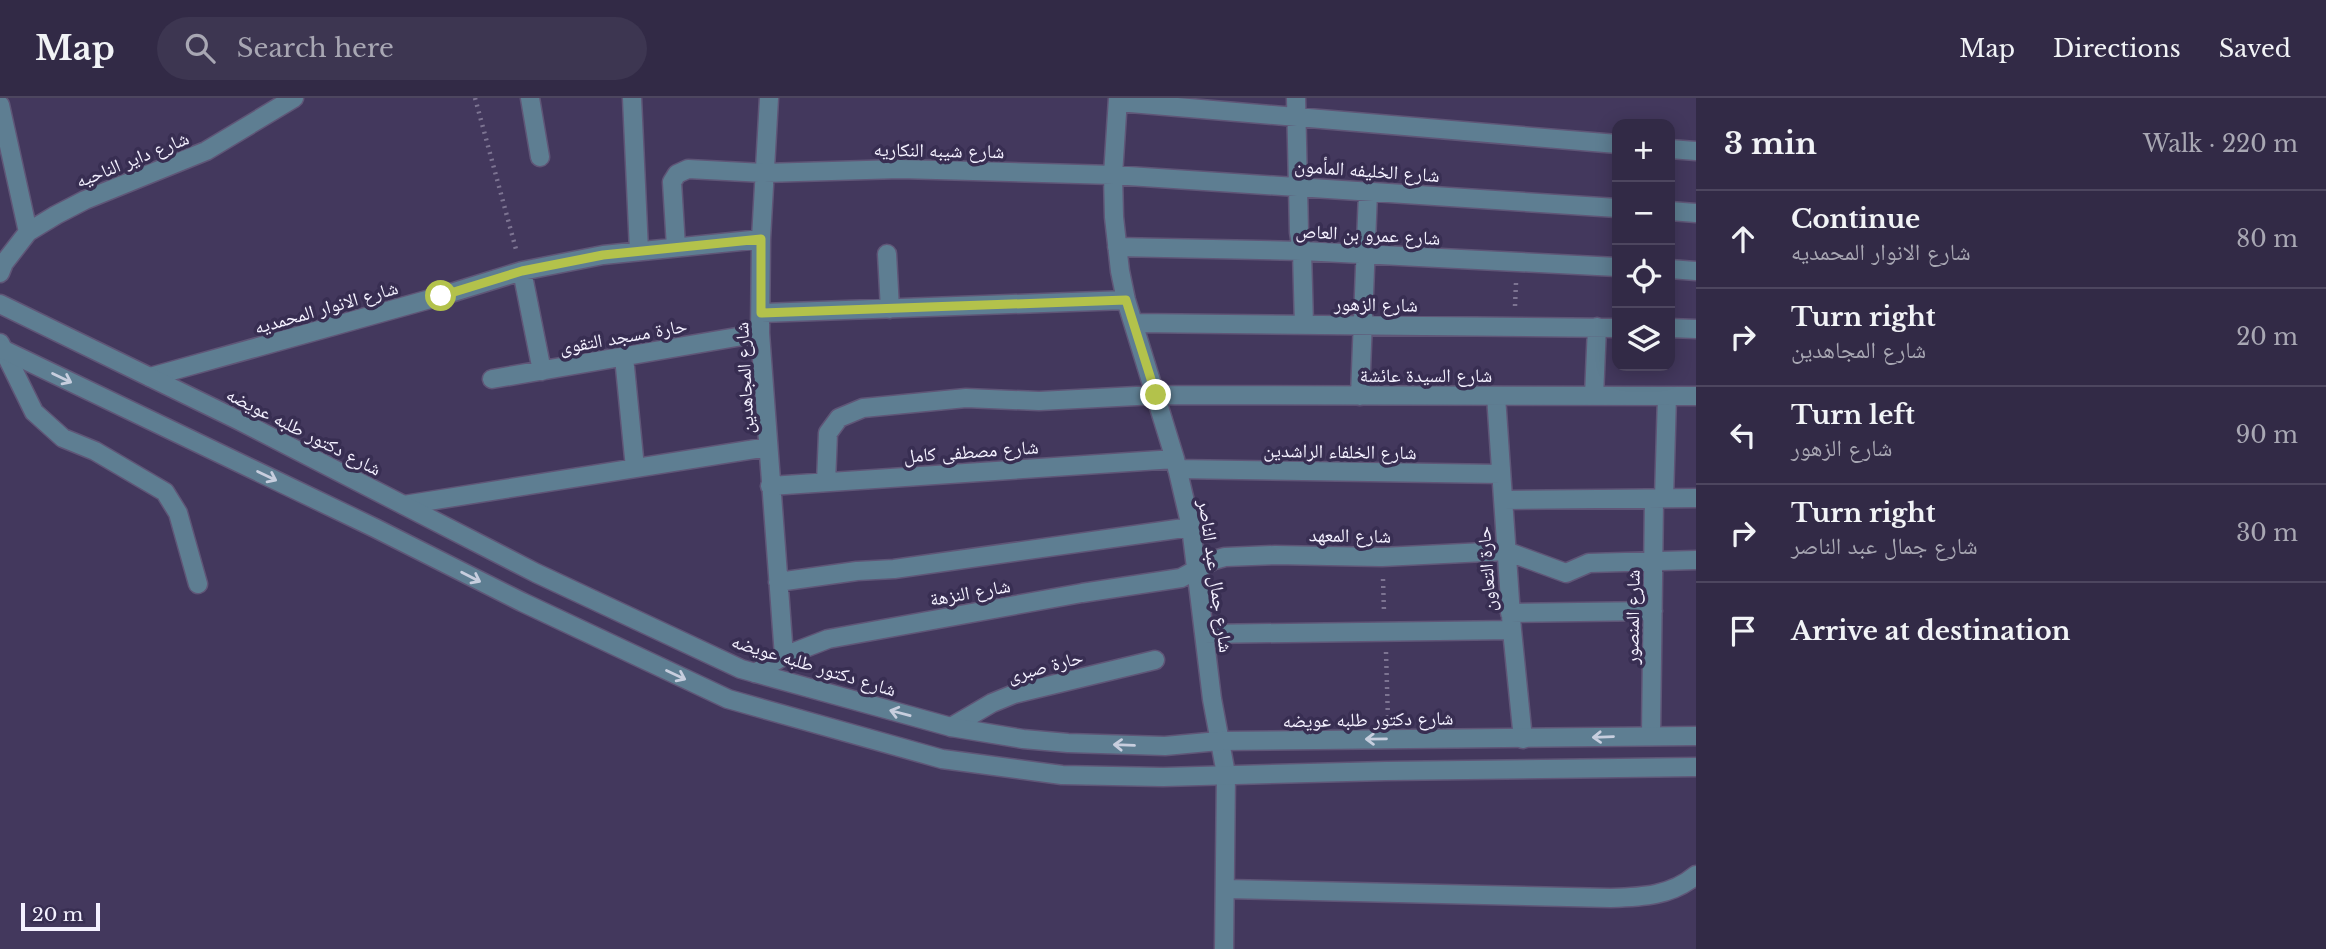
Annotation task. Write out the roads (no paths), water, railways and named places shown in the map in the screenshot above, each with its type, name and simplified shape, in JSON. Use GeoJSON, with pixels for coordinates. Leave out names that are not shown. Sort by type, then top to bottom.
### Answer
{"type":"FeatureCollection","features":[{"type":"Feature","properties":{"kind":"street","name":"شارع داير الناحيه"},"geometry":{"type":"LineString","coordinates":[[0,273],[4,263],[28,232],[85,200],[206,151],[294,98]]}},
{"type":"Feature","properties":{"kind":"street"},"geometry":{"type":"LineString","coordinates":[[530,98],[540,157]]}},
{"type":"Feature","properties":{"kind":"street"},"geometry":{"type":"LineString","coordinates":[[632,98],[639,251]]}},
{"type":"Feature","properties":{"kind":"street","name":"شارع المجاهدين"},"geometry":{"type":"LineString","coordinates":[[769,98],[761,239],[760,333],[784,656]]}},
{"type":"Feature","properties":{"kind":"street"},"geometry":{"type":"LineString","coordinates":[[1296,98],[1294,117],[1304,325]]}},
{"type":"Feature","properties":{"kind":"street"},"geometry":{"type":"LineString","coordinates":[[1118,100],[1612,144]]}},
{"type":"Feature","properties":{"kind":"street","name":"شارع جمال عبد الناصر"},"geometry":{"type":"LineString","coordinates":[[1118,100],[1113,175],[1117,247],[1126,300],[1176,464],[1191,527],[1219,741],[1226,774],[1224,949]]}},
{"type":"Feature","properties":{"kind":"street"},"geometry":{"type":"LineString","coordinates":[[0,105],[28,232]]}},
{"type":"Feature","properties":{"kind":"street"},"geometry":{"type":"LineString","coordinates":[[1675,149],[1696,151]]}},
{"type":"Feature","properties":{"kind":"street","name":"شارع شيبه النكاريه"},"geometry":{"type":"LineString","coordinates":[[676,247],[672,182],[677,174],[688,169],[764,173],[900,169],[1113,175]]}},
{"type":"Feature","properties":{"kind":"street","name":"شارع الخليفه المأمون"},"geometry":{"type":"LineString","coordinates":[[1113,175],[1612,208]]}},
{"type":"Feature","properties":{"kind":"street"},"geometry":{"type":"LineString","coordinates":[[1360,396],[1368,192]]}},
{"type":"Feature","properties":{"kind":"street"},"geometry":{"type":"LineString","coordinates":[[1675,211],[1696,213]]}},
{"type":"Feature","properties":{"kind":"street","name":"شارع الانوار المحمديه"},"geometry":{"type":"LineString","coordinates":[[150,377],[522,271],[603,255],[761,239]]}},
{"type":"Feature","properties":{"kind":"street","name":"شارع عمرو بن العاص"},"geometry":{"type":"LineString","coordinates":[[1117,247],[1302,251],[1612,267]]}},
{"type":"Feature","properties":{"kind":"street"},"geometry":{"type":"LineString","coordinates":[[887,254],[890,309]]}},
{"type":"Feature","properties":{"kind":"street"},"geometry":{"type":"LineString","coordinates":[[1675,269],[1696,271]]}},
{"type":"Feature","properties":{"kind":"street"},"geometry":{"type":"LineString","coordinates":[[522,271],[542,371]]}},
{"type":"Feature","properties":{"kind":"street"},"geometry":{"type":"LineString","coordinates":[[761,313],[1126,300]]}},
{"type":"Feature","properties":{"kind":"street","name":"شارع دكتور طلبه عويضه"},"geometry":{"type":"LineString","coordinates":[[0,304],[536,573],[716,657],[755,673],[951,727],[1068,743],[1165,746],[1219,741],[1696,736]]}},
{"type":"Feature","properties":{"kind":"street","name":"شارع الزهور"},"geometry":{"type":"LineString","coordinates":[[1134,323],[1612,328]]}},
{"type":"Feature","properties":{"kind":"street"},"geometry":{"type":"LineString","coordinates":[[1594,396],[1597,327]]}},
{"type":"Feature","properties":{"kind":"street"},"geometry":{"type":"LineString","coordinates":[[1675,328],[1696,329]]}},
{"type":"Feature","properties":{"kind":"street","name":"حارة مسجد التقوى"},"geometry":{"type":"LineString","coordinates":[[492,379],[760,333]]}},
{"type":"Feature","properties":{"kind":"street"},"geometry":{"type":"LineString","coordinates":[[1,347],[34,412],[63,438],[95,452],[165,492],[178,513],[198,584]]}},
{"type":"Feature","properties":{"kind":"street"},"geometry":{"type":"LineString","coordinates":[[1,347],[522,602],[728,699],[942,758],[1062,775],[1163,777],[1696,767]]}},
{"type":"Feature","properties":{"kind":"street"},"geometry":{"type":"LineString","coordinates":[[624,357],[635,468]]}},
{"type":"Feature","properties":{"kind":"street","name":"شارع السيدة عائشة"},"geometry":{"type":"LineString","coordinates":[[826,482],[828,433],[839,418],[863,408],[967,398],[1039,401],[1156,395],[1696,396]]}},
{"type":"Feature","properties":{"kind":"street","name":"حارة التعاون"},"geometry":{"type":"LineString","coordinates":[[1496,396],[1511,622],[1523,738]]}},
{"type":"Feature","properties":{"kind":"street","name":"شارع المنصور"},"geometry":{"type":"LineString","coordinates":[[1651,736],[1654,561],[1667,396]]}},
{"type":"Feature","properties":{"kind":"street"},"geometry":{"type":"LineString","coordinates":[[404,505],[768,447]]}},
{"type":"Feature","properties":{"kind":"street","name":"شارع الخلفاء الراشدين"},"geometry":{"type":"LineString","coordinates":[[1176,464],[1501,474]]}},
{"type":"Feature","properties":{"kind":"street","name":"شارع مصطفى كامل"},"geometry":{"type":"LineString","coordinates":[[770,486],[1176,464]]}},
{"type":"Feature","properties":{"kind":"street"},"geometry":{"type":"LineString","coordinates":[[1503,500],[1696,498]]}},
{"type":"Feature","properties":{"kind":"street"},"geometry":{"type":"LineString","coordinates":[[778,582],[1191,527]]}},
{"type":"Feature","properties":{"kind":"street"},"geometry":{"type":"LineString","coordinates":[[1506,551],[1566,573],[1589,563],[1696,560]]}},
{"type":"Feature","properties":{"kind":"street","name":"شارع المعهد"},"geometry":{"type":"LineString","coordinates":[[1197,570],[1225,557],[1382,557],[1506,551]]}},
{"type":"Feature","properties":{"kind":"street","name":"شارع النزهة"},"geometry":{"type":"LineString","coordinates":[[755,673],[784,656],[828,639],[1181,578],[1197,570]]}},
{"type":"Feature","properties":{"kind":"street"},"geometry":{"type":"LineString","coordinates":[[1205,634],[1511,622],[1653,611]]}},
{"type":"Feature","properties":{"kind":"street","name":"حارة صبرى"},"geometry":{"type":"LineString","coordinates":[[951,727],[992,702],[1014,694],[1155,660]]}},
{"type":"Feature","properties":{"kind":"street"},"geometry":{"type":"LineString","coordinates":[[1163,777],[1165,746]]}},
{"type":"Feature","properties":{"kind":"street"},"geometry":{"type":"LineString","coordinates":[[1226,889],[1645,897],[1682,886],[1696,875]]}}]}
